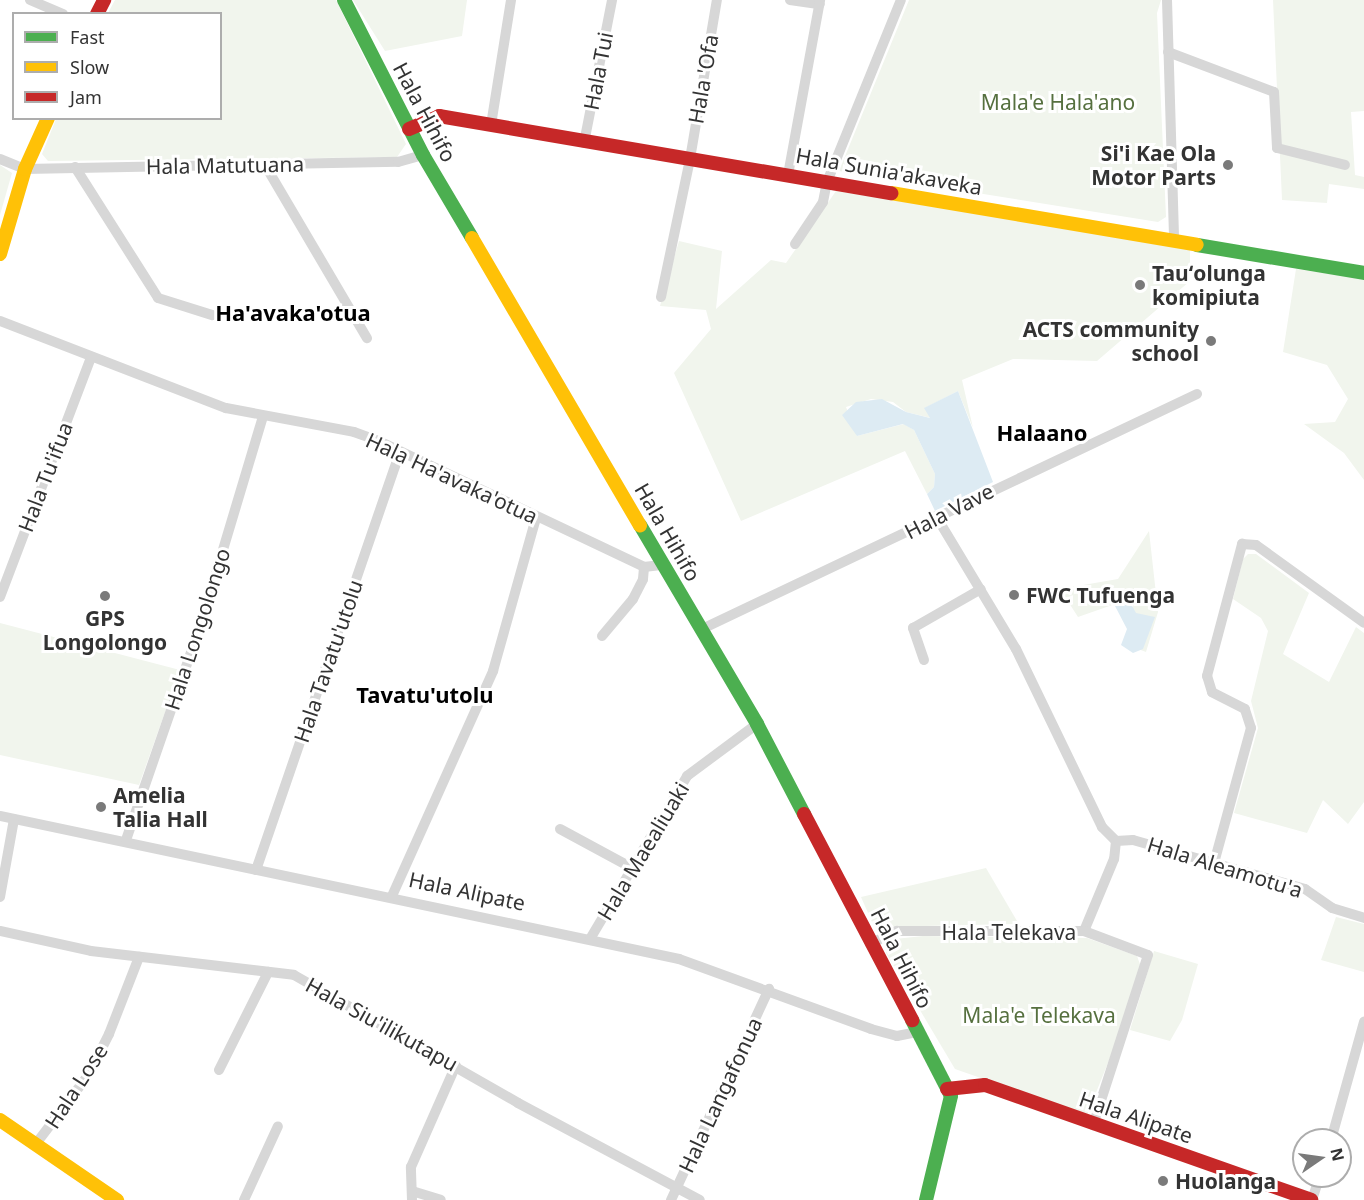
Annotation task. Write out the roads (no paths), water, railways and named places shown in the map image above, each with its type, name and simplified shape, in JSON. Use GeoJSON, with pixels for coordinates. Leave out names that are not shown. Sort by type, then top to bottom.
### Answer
{"type":"FeatureCollection","features":[{"type":"Feature","properties":{"kind":"main road","name":"Hala Hihifo"},"geometry":{"type":"LineString","coordinates":[[344,0],[423,155],[661,565],[758,724],[947,1089]]}},
{"type":"Feature","properties":{"kind":"main road","name":"Hala Sunia'akaveka"},"geometry":{"type":"LineString","coordinates":[[409,129],[440,116],[1364,273]]}},
{"type":"Feature","properties":{"kind":"main road"},"geometry":{"type":"LineString","coordinates":[[0,254],[25,169],[47,120]]}},
{"type":"Feature","properties":{"kind":"main road","name":"Hala Alipate"},"geometry":{"type":"LineString","coordinates":[[947,1089],[985,1085],[1311,1200]]}},
{"type":"Feature","properties":{"kind":"main road"},"geometry":{"type":"LineString","coordinates":[[926,1200],[950,1112],[951,1096],[947,1089]]}},
{"type":"Feature","properties":{"kind":"main road"},"geometry":{"type":"LineString","coordinates":[[0,1120],[117,1200]]}},
{"type":"Feature","properties":{"kind":"street"},"geometry":{"type":"LineString","coordinates":[[30,0],[58,12]]}},
{"type":"Feature","properties":{"kind":"street"},"geometry":{"type":"LineString","coordinates":[[491,125],[512,0]]}},
{"type":"Feature","properties":{"kind":"street","name":"Hala Tui"},"geometry":{"type":"LineString","coordinates":[[585,142],[612,0]]}},
{"type":"Feature","properties":{"kind":"street","name":"Hala 'Ofa"},"geometry":{"type":"LineString","coordinates":[[661,297],[690,159],[717,0]]}},
{"type":"Feature","properties":{"kind":"street"},"geometry":{"type":"LineString","coordinates":[[788,175],[820,2],[790,0]]}},
{"type":"Feature","properties":{"kind":"street"},"geometry":{"type":"LineString","coordinates":[[795,244],[823,202],[827,182],[901,0]]}},
{"type":"Feature","properties":{"kind":"street"},"geometry":{"type":"LineString","coordinates":[[1167,0],[1174,240]]}},
{"type":"Feature","properties":{"kind":"street"},"geometry":{"type":"LineString","coordinates":[[1168,52],[1274,92],[1277,148],[1345,165]]}},
{"type":"Feature","properties":{"kind":"street","name":"Hala Matutuana"},"geometry":{"type":"LineString","coordinates":[[25,169],[398,162],[423,155]]}},
{"type":"Feature","properties":{"kind":"street"},"geometry":{"type":"LineString","coordinates":[[0,159],[25,169]]}},
{"type":"Feature","properties":{"kind":"street"},"geometry":{"type":"LineString","coordinates":[[265,165],[367,338]]}},
{"type":"Feature","properties":{"kind":"street"},"geometry":{"type":"LineString","coordinates":[[75,167],[153,293],[175,306],[212,315]]}},
{"type":"Feature","properties":{"kind":"street","name":"Hala Ha'avaka'otua"},"geometry":{"type":"LineString","coordinates":[[0,321],[226,408],[354,432],[644,567]]}},
{"type":"Feature","properties":{"kind":"street","name":"Hala Tu'ifua"},"geometry":{"type":"LineString","coordinates":[[0,597],[92,357]]}},
{"type":"Feature","properties":{"kind":"street","name":"Hala Vave"},"geometry":{"type":"LineString","coordinates":[[702,630],[936,516],[1197,394]]}},
{"type":"Feature","properties":{"kind":"street","name":"Hala Longolongo"},"geometry":{"type":"LineString","coordinates":[[126,840],[201,623],[263,416]]}},
{"type":"Feature","properties":{"kind":"street","name":"Hala Tavatu'utolu"},"geometry":{"type":"LineString","coordinates":[[256,870],[400,452]]}},
{"type":"Feature","properties":{"kind":"street"},"geometry":{"type":"LineString","coordinates":[[936,516],[1016,649],[1102,827],[1116,841],[1114,859],[1084,931]]}},
{"type":"Feature","properties":{"kind":"street"},"geometry":{"type":"LineString","coordinates":[[392,896],[493,672],[536,518]]}},
{"type":"Feature","properties":{"kind":"street"},"geometry":{"type":"LineString","coordinates":[[1214,863],[1251,721],[1240,705],[1212,692],[1207,676],[1238,550],[1245,542],[1256,545],[1364,623]]}},
{"type":"Feature","properties":{"kind":"street"},"geometry":{"type":"LineString","coordinates":[[602,636],[633,599],[643,579],[644,567],[661,565]]}},
{"type":"Feature","properties":{"kind":"street"},"geometry":{"type":"LineString","coordinates":[[924,660],[913,628],[981,589]]}},
{"type":"Feature","properties":{"kind":"street","name":"Hala Maealiuaki"},"geometry":{"type":"LineString","coordinates":[[590,939],[687,776],[758,724]]}},
{"type":"Feature","properties":{"kind":"street","name":"Hala Alipate"},"geometry":{"type":"LineString","coordinates":[[0,816],[392,896],[678,959],[769,989],[871,1029],[897,1036],[916,1032]]}},
{"type":"Feature","properties":{"kind":"street"},"geometry":{"type":"LineString","coordinates":[[0,897],[14,819]]}},
{"type":"Feature","properties":{"kind":"street"},"geometry":{"type":"LineString","coordinates":[[560,829],[632,868]]}},
{"type":"Feature","properties":{"kind":"street","name":"Hala Aleamotu'a"},"geometry":{"type":"LineString","coordinates":[[1116,841],[1133,840],[1305,889],[1332,908],[1364,918]]}},
{"type":"Feature","properties":{"kind":"street","name":"Hala Telekava"},"geometry":{"type":"LineString","coordinates":[[870,944],[897,931],[1084,931],[1148,955],[1093,1125]]}},
{"type":"Feature","properties":{"kind":"street","name":"Hala Siu'ilikutapu"},"geometry":{"type":"LineString","coordinates":[[0,932],[139,957],[268,972],[305,980],[676,1189],[700,1200]]}},
{"type":"Feature","properties":{"kind":"street","name":"Hala Lose"},"geometry":{"type":"LineString","coordinates":[[35,1145],[89,1074],[109,1034],[139,957]]}},
{"type":"Feature","properties":{"kind":"street"},"geometry":{"type":"LineString","coordinates":[[219,1070],[268,972]]}},
{"type":"Feature","properties":{"kind":"street","name":"Hala Langafonua"},"geometry":{"type":"LineString","coordinates":[[671,1200],[769,989]]}},
{"type":"Feature","properties":{"kind":"street"},"geometry":{"type":"LineString","coordinates":[[1334,1128],[1364,1022]]}},
{"type":"Feature","properties":{"kind":"street"},"geometry":{"type":"LineString","coordinates":[[441,1200],[412,1195],[411,1167],[456,1065]]}},
{"type":"Feature","properties":{"kind":"street"},"geometry":{"type":"LineString","coordinates":[[244,1200],[278,1126]]}},
{"type":"Feature","properties":{"kind":"place","name":"Si'i Kae Ola Motor Parts"},"geometry":{"type":"Point","coordinates":[1228,165]}},
{"type":"Feature","properties":{"kind":"place","name":"Tauʻolunga komipiuta"},"geometry":{"type":"Point","coordinates":[1140,285]}},
{"type":"Feature","properties":{"kind":"place","name":"ACTS community school"},"geometry":{"type":"Point","coordinates":[1211,341]}},
{"type":"Feature","properties":{"kind":"place","name":"FWC Tufuenga"},"geometry":{"type":"Point","coordinates":[1014,595]}},
{"type":"Feature","properties":{"kind":"place","name":"GPS Longolongo"},"geometry":{"type":"Point","coordinates":[105,596]}},
{"type":"Feature","properties":{"kind":"place","name":"Amelia Talia Hall"},"geometry":{"type":"Point","coordinates":[101,807]}},
{"type":"Feature","properties":{"kind":"place","name":"Huolanga"},"geometry":{"type":"Point","coordinates":[1163,1181]}},
{"type":"Feature","properties":{"kind":"district","name":"Ha'avaka'otua"},"geometry":{"type":"Point","coordinates":[293,313]}},
{"type":"Feature","properties":{"kind":"district","name":"Halaano"},"geometry":{"type":"Point","coordinates":[1042,433]}},
{"type":"Feature","properties":{"kind":"district","name":"Tavatu'utolu"},"geometry":{"type":"Point","coordinates":[425,695]}},
{"type":"Feature","properties":{"kind":"park label","name":"Mala'e Hala'ano"},"geometry":{"type":"Point","coordinates":[1058,102]}},
{"type":"Feature","properties":{"kind":"park label","name":"Mala'e Telekava"},"geometry":{"type":"Point","coordinates":[1039,1015]}}]}
